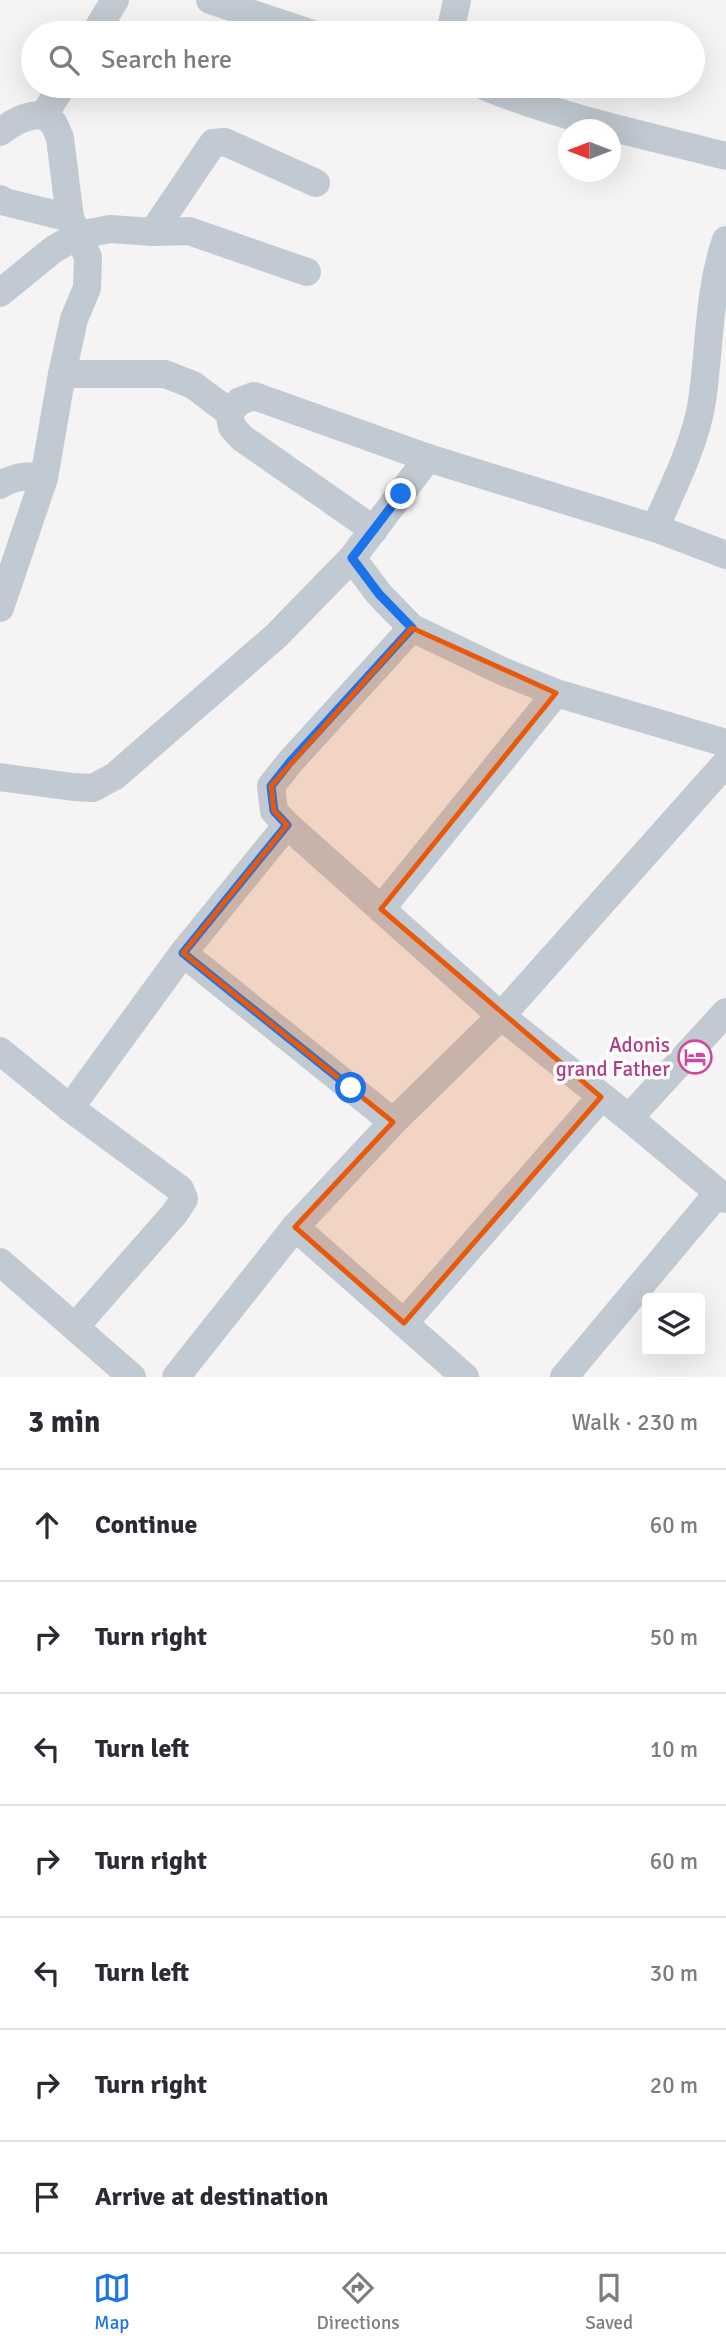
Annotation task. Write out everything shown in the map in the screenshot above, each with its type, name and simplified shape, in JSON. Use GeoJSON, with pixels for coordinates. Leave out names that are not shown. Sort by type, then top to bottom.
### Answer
{"type":"FeatureCollection","features":[{"type":"Feature","properties":{"kind":"street"},"geometry":{"type":"LineString","coordinates":[[103,21],[116,0]]}},
{"type":"Feature","properties":{"kind":"street"},"geometry":{"type":"LineString","coordinates":[[210,0],[274,21]]}},
{"type":"Feature","properties":{"kind":"street"},"geometry":{"type":"LineString","coordinates":[[453,21],[457,0]]}},
{"type":"Feature","properties":{"kind":"street"},"geometry":{"type":"LineString","coordinates":[[44,115],[55,98]]}},
{"type":"Feature","properties":{"kind":"street"},"geometry":{"type":"LineString","coordinates":[[515,98],[726,156]]}},
{"type":"Feature","properties":{"kind":"street"},"geometry":{"type":"LineString","coordinates":[[0,132],[17,119],[30,115],[44,115],[54,124],[60,138],[75,227],[88,257],[87,288],[74,319],[44,478],[0,608]]}},
{"type":"Feature","properties":{"kind":"street"},"geometry":{"type":"LineString","coordinates":[[153,232],[213,143],[218,141],[316,183]]}},
{"type":"Feature","properties":{"kind":"street"},"geometry":{"type":"LineString","coordinates":[[0,198],[75,227],[153,232],[189,230],[307,272]]}},
{"type":"Feature","properties":{"kind":"street"},"geometry":{"type":"LineString","coordinates":[[0,293],[54,249],[75,227]]}},
{"type":"Feature","properties":{"kind":"street"},"geometry":{"type":"LineString","coordinates":[[656,528],[684,463],[714,410],[714,293],[726,240]]}},
{"type":"Feature","properties":{"kind":"street"},"geometry":{"type":"LineString","coordinates":[[62,374],[165,374],[193,385],[229,412],[232,427],[242,438],[374,530]]}},
{"type":"Feature","properties":{"kind":"street"},"geometry":{"type":"LineString","coordinates":[[229,412],[240,401],[254,396],[428,458],[656,528],[726,555]]}},
{"type":"Feature","properties":{"kind":"street"},"geometry":{"type":"LineString","coordinates":[[0,777],[93,788],[115,776],[276,636],[352,558],[428,458]]}},
{"type":"Feature","properties":{"kind":"street"},"geometry":{"type":"LineString","coordinates":[[0,485],[27,475],[44,478]]}},
{"type":"Feature","properties":{"kind":"street"},"geometry":{"type":"LineString","coordinates":[[352,558],[379,594],[412,628],[556,694],[726,743]]}},
{"type":"Feature","properties":{"kind":"street"},"geometry":{"type":"LineString","coordinates":[[412,628],[271,786],[274,811],[501,1016],[722,1196],[564,1377]]}},
{"type":"Feature","properties":{"kind":"street"},"geometry":{"type":"LineString","coordinates":[[381,909],[556,694]]}},
{"type":"Feature","properties":{"kind":"street"},"geometry":{"type":"LineString","coordinates":[[176,1377],[295,1227],[393,1122],[501,1016],[726,763]]}},
{"type":"Feature","properties":{"kind":"street"},"geometry":{"type":"LineString","coordinates":[[70,1108],[183,953],[287,825]]}},
{"type":"Feature","properties":{"kind":"street"},"geometry":{"type":"LineString","coordinates":[[183,953],[393,1122]]}},
{"type":"Feature","properties":{"kind":"street"},"geometry":{"type":"LineString","coordinates":[[629,1118],[726,1012]]}},
{"type":"Feature","properties":{"kind":"street"},"geometry":{"type":"LineString","coordinates":[[0,1051],[70,1108],[180,1189],[184,1199],[175,1213],[75,1327]]}},
{"type":"Feature","properties":{"kind":"street"},"geometry":{"type":"LineString","coordinates":[[404,1323],[601,1097]]}},
{"type":"Feature","properties":{"kind":"street"},"geometry":{"type":"LineString","coordinates":[[295,1227],[465,1377]]}},
{"type":"Feature","properties":{"kind":"street"},"geometry":{"type":"LineString","coordinates":[[0,1262],[132,1377]]}},
{"type":"Feature","properties":{"kind":"highlighted area"},"geometry":{"type":"Polygon","coordinates":[[[412,628],[556,693],[381,909],[601,1097],[404,1323],[295,1227],[393,1122],[183,953],[287,825],[274,811],[271,786],[412,628]]]}},
{"type":"Feature","properties":{"kind":"place","name":"Adonis grand Father"},"geometry":{"type":"Point","coordinates":[695,1057]}},
{"type":"Feature","properties":{"kind":"route"},"geometry":{"type":"LineString","coordinates":[[351,1088],[183,953],[287,825],[274,811],[271,786],[412,628],[379,594],[352,558],[401,494]]}}]}
